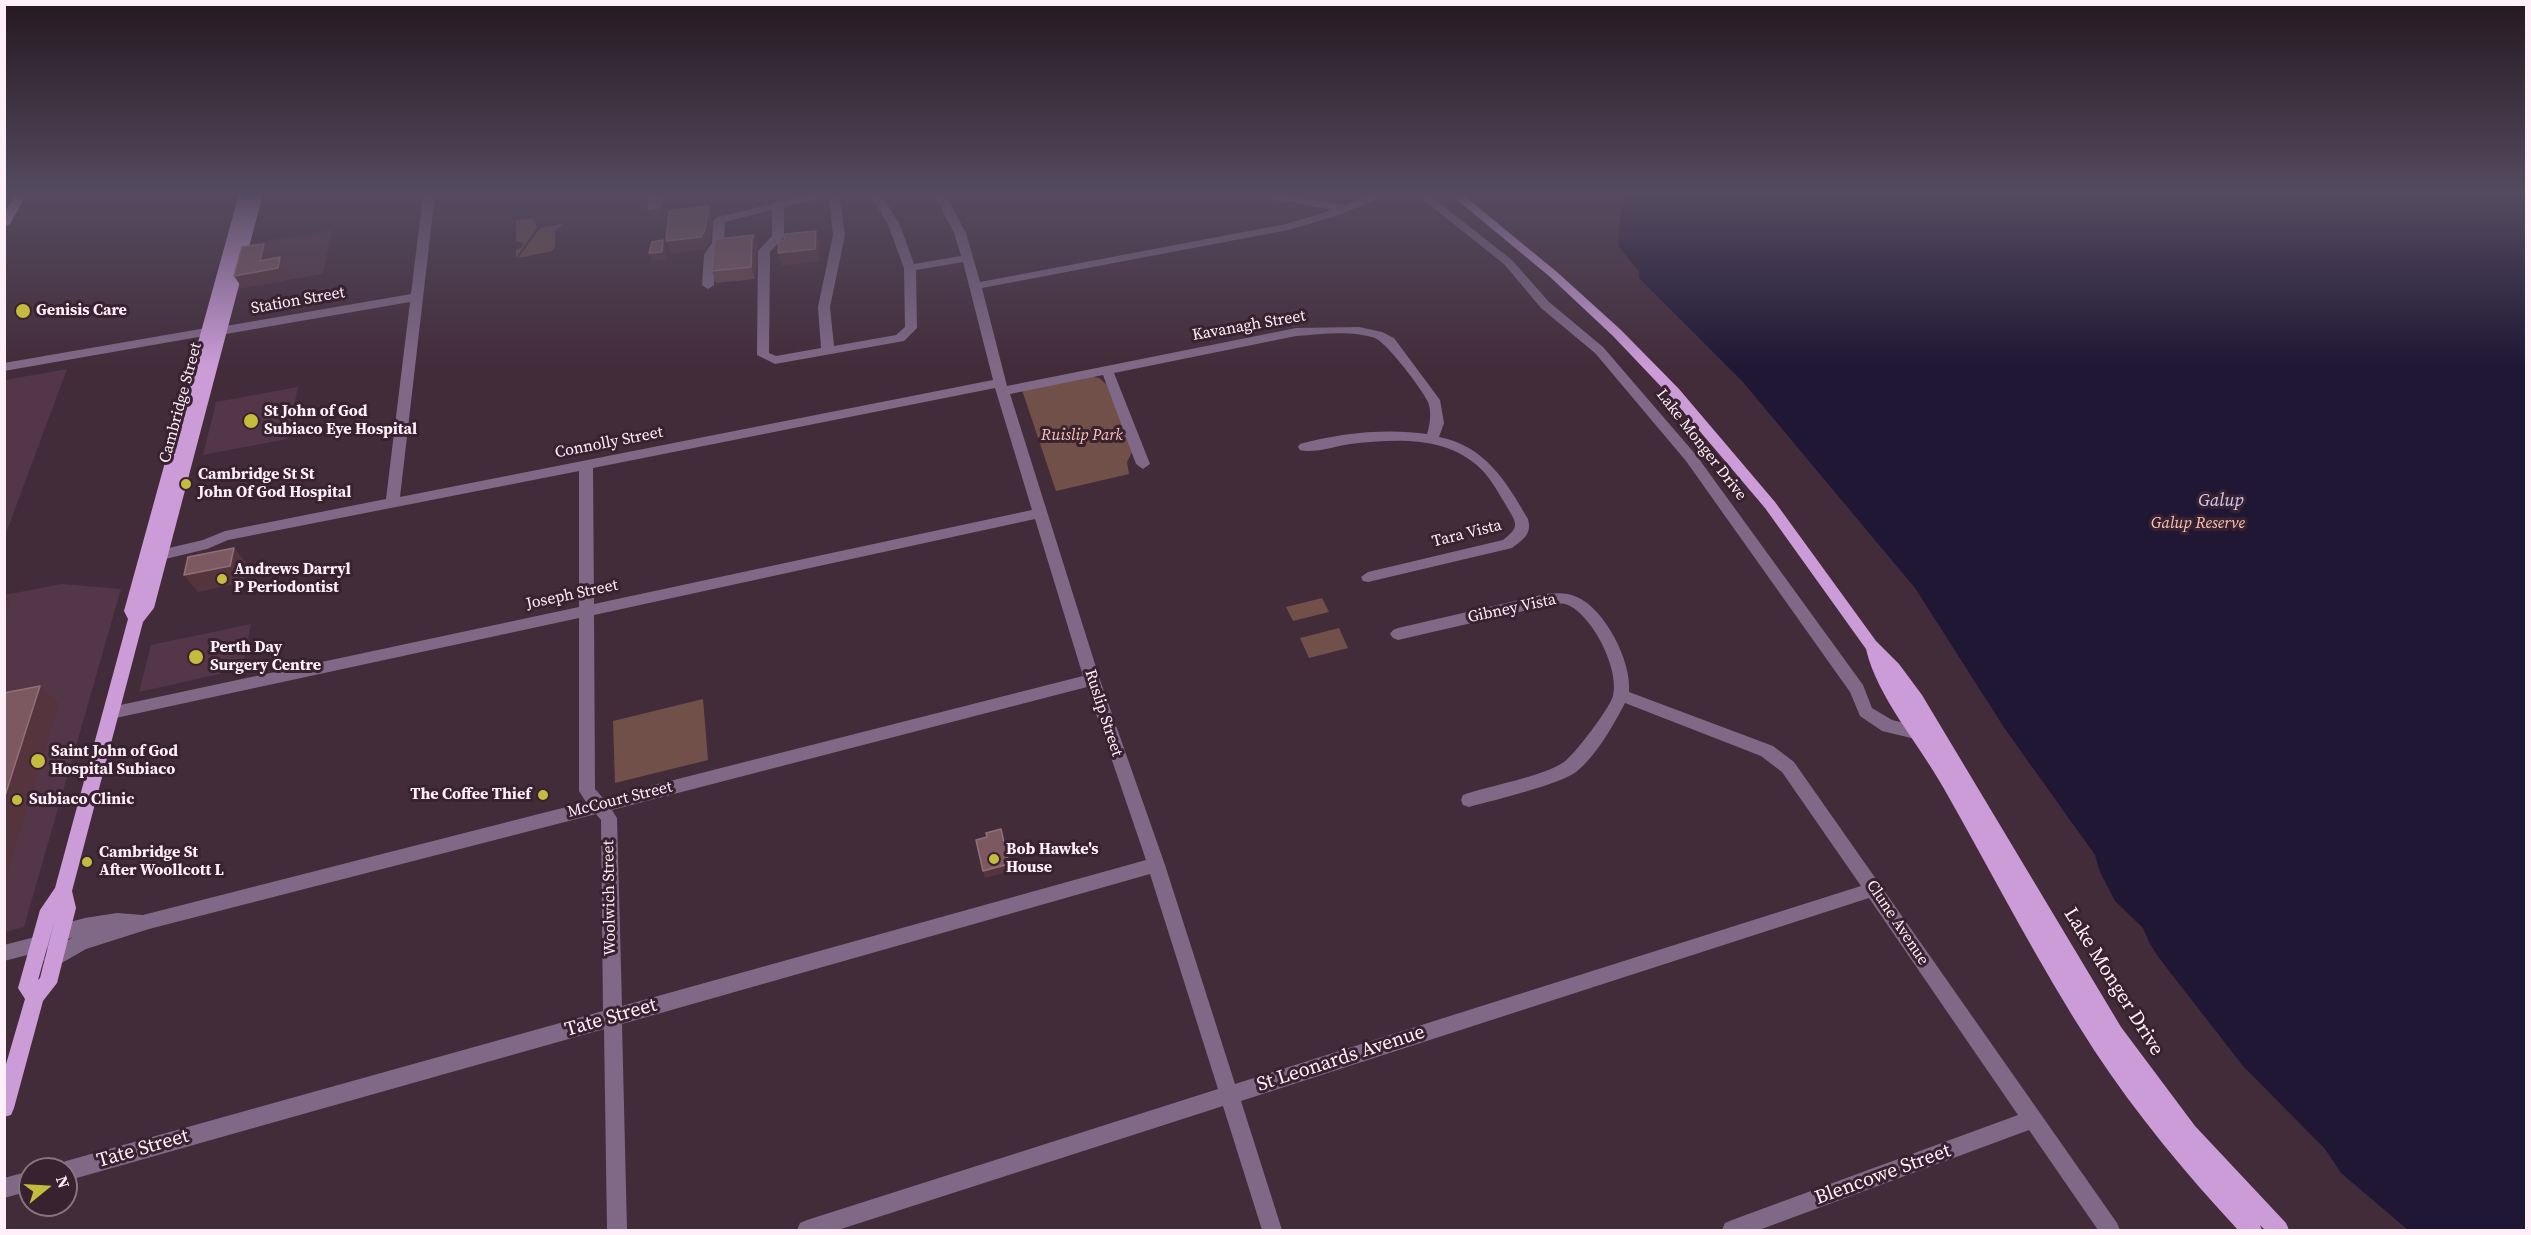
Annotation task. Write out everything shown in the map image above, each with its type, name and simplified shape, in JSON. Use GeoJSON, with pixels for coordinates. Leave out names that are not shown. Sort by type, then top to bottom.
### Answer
{"type":"FeatureCollection","features":[{"type":"Feature","properties":{"kind":"main road","name":"Cambridge Street"},"geometry":{"type":"LineString","coordinates":[[136,619],[131,611],[229,252]]}},
{"type":"Feature","properties":{"kind":"main road","name":"Cambridge Street"},"geometry":{"type":"LineString","coordinates":[[35,996],[27,988],[49,910],[63,891],[136,619],[147,608],[241,252]]}},
{"type":"Feature","properties":{"kind":"main road","name":"Lake Monger Drive"},"geometry":{"type":"LineString","coordinates":[[1526,252],[1617,333],[1674,392],[1770,505],[1871,645],[1880,670],[1896,701],[1929,735],[2114,1033],[2188,1133],[2278,1230]]}},
{"type":"Feature","properties":{"kind":"main road","name":"Lake Monger Drive"},"geometry":{"type":"LineString","coordinates":[[1929,735],[2091,1029],[2142,1101],[2252,1230]]}},
{"type":"Feature","properties":{"kind":"main road","name":"Cambridge Street"},"geometry":{"type":"LineString","coordinates":[[4,1108],[35,996],[48,983],[67,908],[63,891]]}},
{"type":"Feature","properties":{"kind":"street"},"geometry":{"type":"LineString","coordinates":[[393,504],[422,252]]}},
{"type":"Feature","properties":{"kind":"street"},"geometry":{"type":"LineString","coordinates":[[708,285],[710,255],[712,252]]}},
{"type":"Feature","properties":{"kind":"street"},"geometry":{"type":"LineString","coordinates":[[764,252],[763,355],[769,360],[782,360],[900,338],[911,328],[910,268],[904,252]]}},
{"type":"Feature","properties":{"kind":"street"},"geometry":{"type":"LineString","coordinates":[[828,352],[824,307],[836,252]]}},
{"type":"Feature","properties":{"kind":"street","name":"Ruslip Street"},"geometry":{"type":"LineString","coordinates":[[966,252],[1002,387],[1092,680],[1156,865],[1272,1230]]}},
{"type":"Feature","properties":{"kind":"street"},"geometry":{"type":"LineString","coordinates":[[976,286],[1161,252]]}},
{"type":"Feature","properties":{"kind":"street","name":"Lake Monger Drive"},"geometry":{"type":"LineString","coordinates":[[1495,252],[1508,262],[1545,305],[1599,350],[1691,458],[1857,688],[1866,712],[1888,726],[1929,735]]}},
{"type":"Feature","properties":{"kind":"street"},"geometry":{"type":"LineString","coordinates":[[910,268],[968,258]]}},
{"type":"Feature","properties":{"kind":"street","name":"Station Street"},"geometry":{"type":"LineString","coordinates":[[220,330],[417,297]]}},
{"type":"Feature","properties":{"kind":"street","name":"Kavanagh Street"},"geometry":{"type":"LineString","coordinates":[[1002,387],[1107,370],[1296,332],[1324,330],[1371,333],[1396,346],[1431,396],[1438,417],[1432,438]]}},
{"type":"Feature","properties":{"kind":"street"},"geometry":{"type":"LineString","coordinates":[[4,367],[206,332]]}},
{"type":"Feature","properties":{"kind":"street"},"geometry":{"type":"LineString","coordinates":[[1107,370],[1143,464]]}},
{"type":"Feature","properties":{"kind":"street","name":"Connolly Street"},"geometry":{"type":"LineString","coordinates":[[162,548],[207,544],[225,536],[1002,387]]}},
{"type":"Feature","properties":{"kind":"street","name":"Tara Vista"},"geometry":{"type":"LineString","coordinates":[[1305,447],[1368,438],[1432,438],[1469,454],[1484,465],[1521,519],[1523,526],[1521,534],[1507,544],[1368,577]]}},
{"type":"Feature","properties":{"kind":"street","name":"Woolwich Street"},"geometry":{"type":"LineString","coordinates":[[586,465],[588,791],[609,819],[617,1230]]}},
{"type":"Feature","properties":{"kind":"street","name":"Joseph Street"},"geometry":{"type":"LineString","coordinates":[[111,714],[1041,513]]}},
{"type":"Feature","properties":{"kind":"street","name":"Gibney Vista"},"geometry":{"type":"LineString","coordinates":[[1398,634],[1545,600],[1568,600],[1576,603],[1591,617],[1618,657],[1622,676],[1621,695]]}},
{"type":"Feature","properties":{"kind":"street","name":"McCourt Street"},"geometry":{"type":"LineString","coordinates":[[53,960],[81,942],[149,921],[1092,680]]}},
{"type":"Feature","properties":{"kind":"street"},"geometry":{"type":"LineString","coordinates":[[1469,800],[1559,773],[1571,766],[1581,755],[1621,695]]}},
{"type":"Feature","properties":{"kind":"street","name":"Clune Avenue"},"geometry":{"type":"LineString","coordinates":[[1621,695],[1767,751],[1788,767],[2110,1230]]}},
{"type":"Feature","properties":{"kind":"street","name":"Tate Street"},"geometry":{"type":"LineString","coordinates":[[78,1168],[1156,865]]}},
{"type":"Feature","properties":{"kind":"street","name":"St Leonards Avenue"},"geometry":{"type":"LineString","coordinates":[[807,1230],[1874,889]]}},
{"type":"Feature","properties":{"kind":"street","name":"McCourt Street"},"geometry":{"type":"LineString","coordinates":[[4,953],[39,945],[61,932],[117,921],[149,921]]}},
{"type":"Feature","properties":{"kind":"street","name":"Blencowe Street"},"geometry":{"type":"LineString","coordinates":[[1732,1230],[2033,1119]]}},
{"type":"Feature","properties":{"kind":"shaded area"},"geometry":{"type":"Polygon","coordinates":[[[235,252],[328,252],[323,274],[224,291],[235,252]]]}},
{"type":"Feature","properties":{"kind":"shaded area"},"geometry":{"type":"Polygon","coordinates":[[[67,369],[5,536],[5,380],[67,369]]]}},
{"type":"Feature","properties":{"kind":"shaded area","name":"St John of God Subiaco Eye Hospital"},"geometry":{"type":"Polygon","coordinates":[[[298,387],[287,439],[203,455],[216,402],[298,387]]]}},
{"type":"Feature","properties":{"kind":"shaded area","name":"Saint John of God Hospital Subiaco"},"geometry":{"type":"Polygon","coordinates":[[[62,584],[121,589],[24,927],[5,932],[4,595],[62,584]]]}},
{"type":"Feature","properties":{"kind":"shaded area","name":"Perth Day Surgery Centre"},"geometry":{"type":"Polygon","coordinates":[[[251,624],[242,669],[139,692],[151,645],[251,624]]]}},
{"type":"Feature","properties":{"kind":"green space"},"geometry":{"type":"Polygon","coordinates":[[[523,252],[549,252],[518,258],[523,252]]]}},
{"type":"Feature","properties":{"kind":"green space","name":"Ruislip Park"},"geometry":{"type":"Polygon","coordinates":[[[1088,376],[1099,378],[1107,385],[1133,450],[1127,462],[1129,474],[1056,491],[1022,390],[1088,376]]]}},
{"type":"Feature","properties":{"kind":"green space"},"geometry":{"type":"Polygon","coordinates":[[[1322,598],[1329,612],[1293,621],[1286,607],[1322,598]]]}},
{"type":"Feature","properties":{"kind":"green space"},"geometry":{"type":"Polygon","coordinates":[[[1339,628],[1348,648],[1309,658],[1300,638],[1339,628]]]}},
{"type":"Feature","properties":{"kind":"green space"},"geometry":{"type":"Polygon","coordinates":[[[703,699],[708,760],[615,783],[613,721],[703,699]]]}},
{"type":"Feature","properties":{"kind":"water","name":"Galup"},"geometry":{"type":"Polygon","coordinates":[[[1623,252],[2526,252],[2526,1230],[2408,1230],[2341,1173],[2325,1149],[2243,1066],[2159,958],[2143,928],[2115,901],[2100,872],[2095,855],[2005,729],[1915,588],[1742,381],[1639,278],[1639,272],[1623,252]]]}},
{"type":"Feature","properties":{"kind":"building"},"geometry":{"type":"Polygon","coordinates":[[[241,252],[262,252],[260,261],[280,257],[278,268],[234,276],[241,252]]]}},
{"type":"Feature","properties":{"kind":"building"},"geometry":{"type":"Polygon","coordinates":[[[713,252],[752,252],[751,267],[712,271],[713,252]]]}},
{"type":"Feature","properties":{"kind":"building"},"geometry":{"type":"Polygon","coordinates":[[[234,548],[230,566],[184,575],[188,557],[234,548]]]}},
{"type":"Feature","properties":{"kind":"building"},"geometry":{"type":"Polygon","coordinates":[[[40,686],[4,799],[4,693],[40,686]]]}},
{"type":"Feature","properties":{"kind":"building","name":"Bob Hawke's House"},"geometry":{"type":"Polygon","coordinates":[[[1001,829],[1009,864],[983,871],[976,840],[987,837],[986,833],[1001,829]]]}},
{"type":"Feature","properties":{"kind":"place","name":"Genisis Care"},"geometry":{"type":"Point","coordinates":[23,311]}},
{"type":"Feature","properties":{"kind":"place","name":"St John of God Subiaco Eye Hospital"},"geometry":{"type":"Point","coordinates":[251,421]}},
{"type":"Feature","properties":{"kind":"place","name":"Cambridge St St John Of God Hospital"},"geometry":{"type":"Point","coordinates":[186,484]}},
{"type":"Feature","properties":{"kind":"place","name":"Andrews Darryl P Periodontist"},"geometry":{"type":"Point","coordinates":[222,579]}},
{"type":"Feature","properties":{"kind":"place","name":"Perth Day Surgery Centre"},"geometry":{"type":"Point","coordinates":[196,657]}},
{"type":"Feature","properties":{"kind":"place","name":"Saint John of God Hospital Subiaco"},"geometry":{"type":"Point","coordinates":[38,761]}},
{"type":"Feature","properties":{"kind":"place","name":"The Coffee Thief"},"geometry":{"type":"Point","coordinates":[543,795]}},
{"type":"Feature","properties":{"kind":"place","name":"Subiaco Clinic"},"geometry":{"type":"Point","coordinates":[17,800]}},
{"type":"Feature","properties":{"kind":"place","name":"Bob Hawke's House"},"geometry":{"type":"Point","coordinates":[994,859]}},
{"type":"Feature","properties":{"kind":"place","name":"Cambridge St After Woollcott L"},"geometry":{"type":"Point","coordinates":[87,862]}},
{"type":"Feature","properties":{"kind":"park label","name":"Galup Reserve"},"geometry":{"type":"Point","coordinates":[2198,524]}}]}
